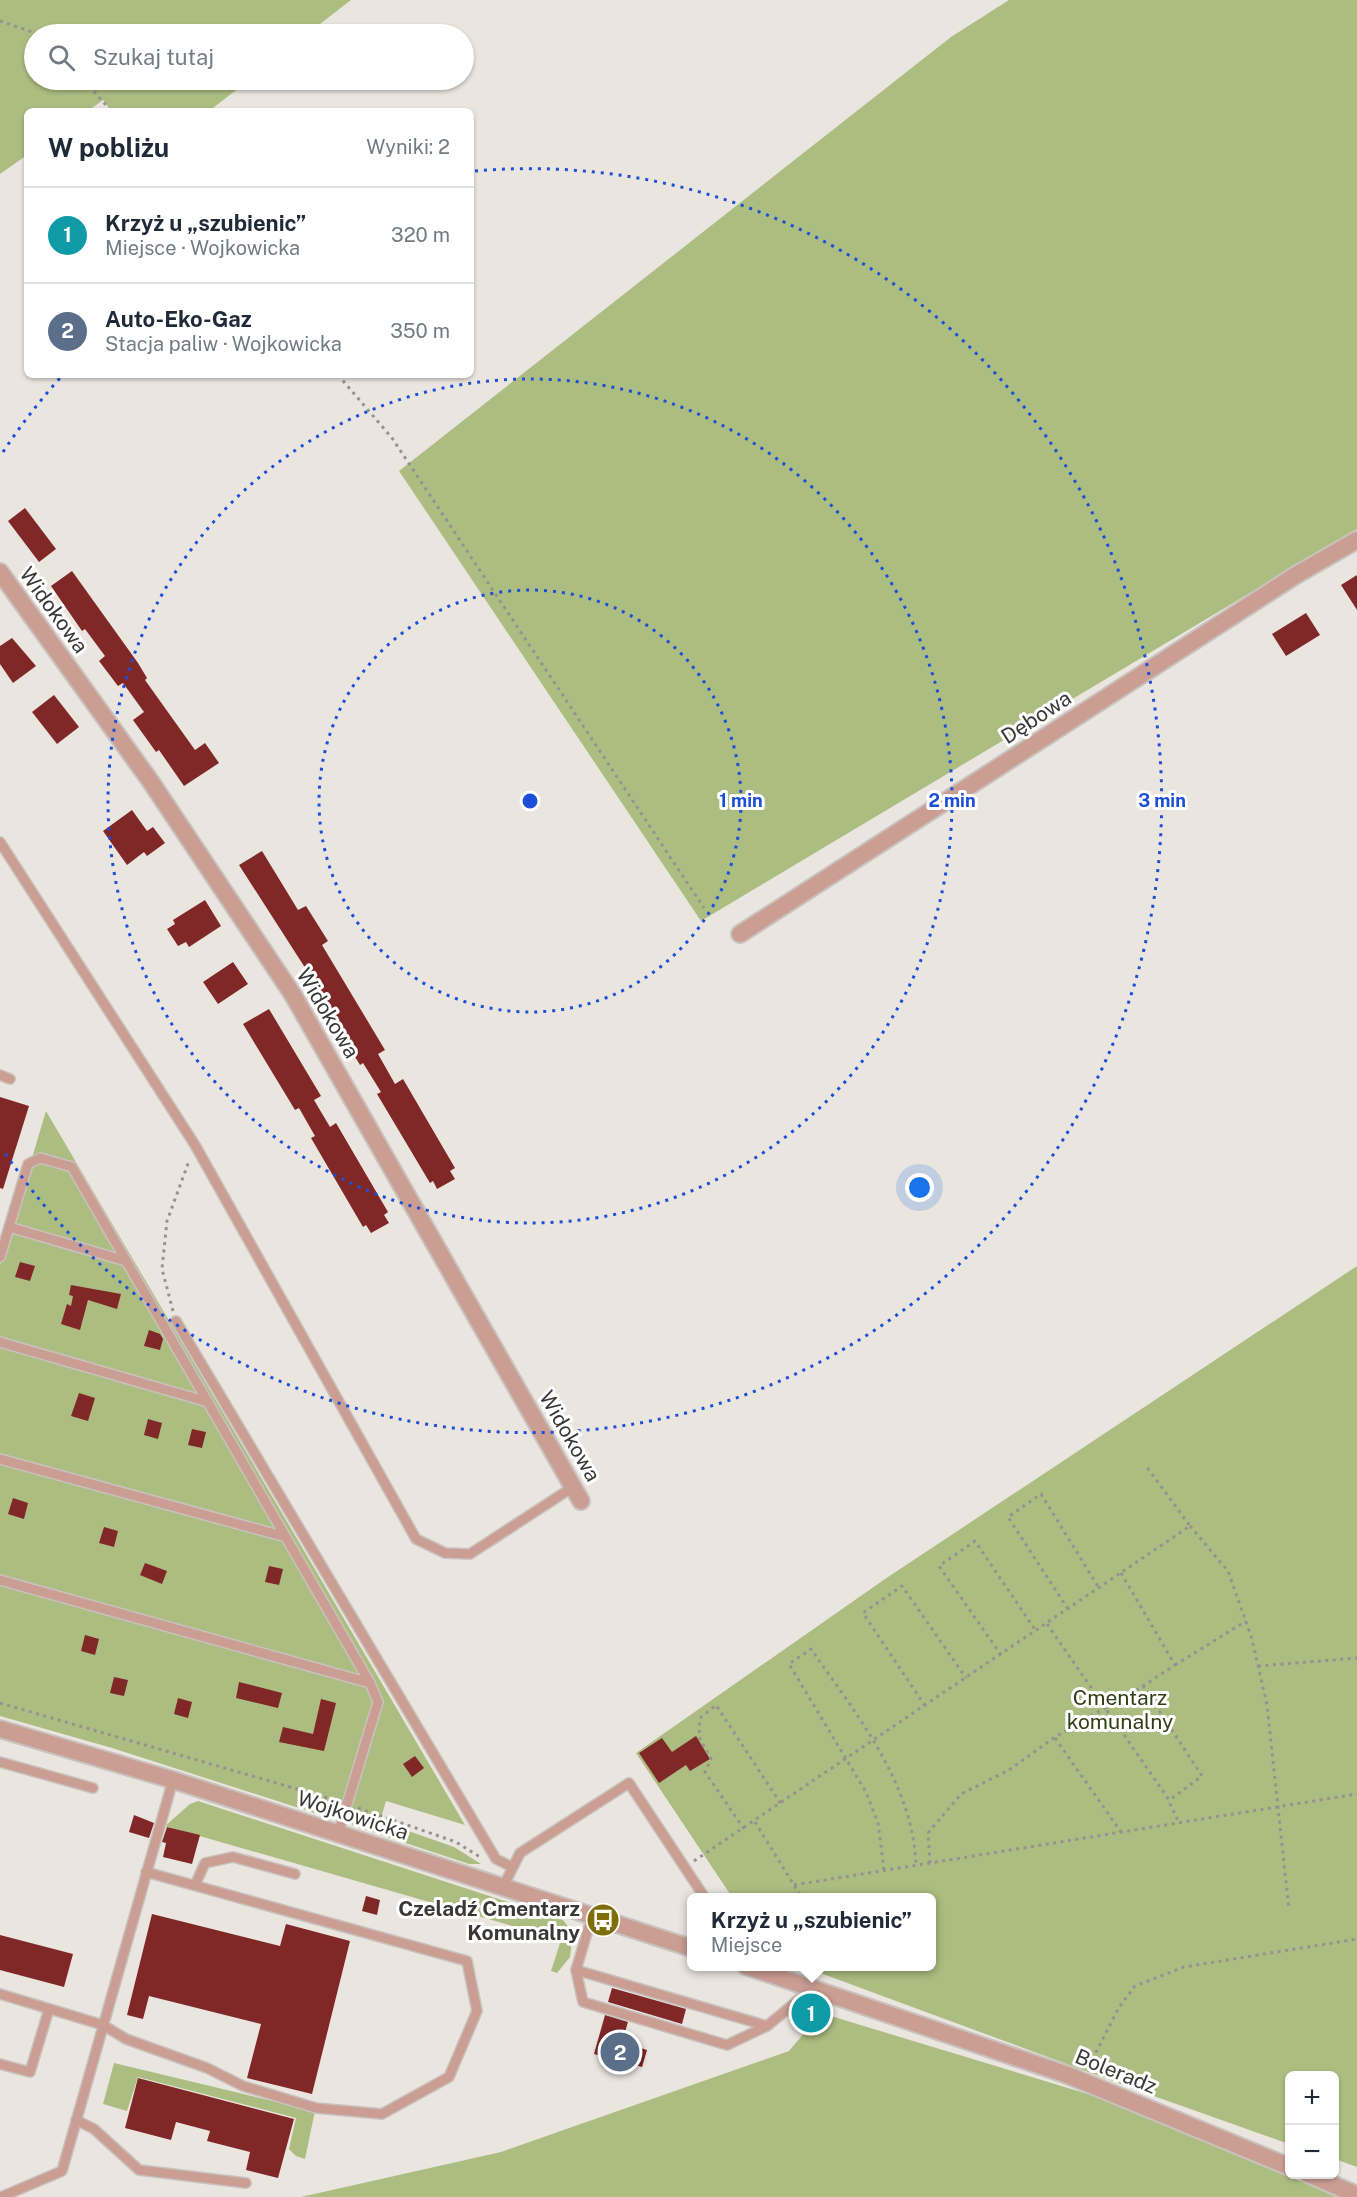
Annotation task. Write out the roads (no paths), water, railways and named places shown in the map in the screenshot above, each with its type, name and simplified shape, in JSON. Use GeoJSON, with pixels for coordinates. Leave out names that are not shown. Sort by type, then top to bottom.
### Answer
{"type":"FeatureCollection","features":[{"type":"Feature","properties":{"kind":"street","name":"Dębowa"},"geometry":{"type":"LineString","coordinates":[[740,934],[1296,575],[1357,540]]}},
{"type":"Feature","properties":{"kind":"street","name":"Widokowa"},"geometry":{"type":"LineString","coordinates":[[0,573],[151,782],[293,995],[577,1494]]}},
{"type":"Feature","properties":{"kind":"street","name":"Wojkowicka"},"geometry":{"type":"LineString","coordinates":[[0,1729],[173,1780],[687,1947]]}},
{"type":"Feature","properties":{"kind":"street"},"geometry":{"type":"LineString","coordinates":[[761,1971],[813,1988]]}},
{"type":"Feature","properties":{"kind":"street","name":"Boleradz"},"geometry":{"type":"LineString","coordinates":[[813,1988],[1081,2081],[1285,2165]]}},
{"type":"Feature","properties":{"kind":"street"},"geometry":{"type":"LineString","coordinates":[[1318,2179],[1357,2195]]}},
{"type":"Feature","properties":{"kind":"lane"},"geometry":{"type":"LineString","coordinates":[[0,842],[195,1145],[416,1539],[445,1553],[470,1554],[577,1494]]}},
{"type":"Feature","properties":{"kind":"lane"},"geometry":{"type":"LineString","coordinates":[[0,1075],[10,1079]]}},
{"type":"Feature","properties":{"kind":"lane"},"geometry":{"type":"LineString","coordinates":[[0,1257],[28,1164],[40,1158],[72,1167],[370,1683],[378,1702],[338,1834]]}},
{"type":"Feature","properties":{"kind":"lane"},"geometry":{"type":"LineString","coordinates":[[9,1227],[126,1261]]}},
{"type":"Feature","properties":{"kind":"lane"},"geometry":{"type":"LineString","coordinates":[[176,1321],[496,1859],[511,1869]]}},
{"type":"Feature","properties":{"kind":"lane"},"geometry":{"type":"LineString","coordinates":[[0,1342],[208,1402]]}},
{"type":"Feature","properties":{"kind":"lane"},"geometry":{"type":"LineString","coordinates":[[0,1459],[286,1537]]}},
{"type":"Feature","properties":{"kind":"lane"},"geometry":{"type":"LineString","coordinates":[[0,1580],[370,1683]]}},
{"type":"Feature","properties":{"kind":"lane"},"geometry":{"type":"LineString","coordinates":[[0,1762],[93,1788]]}},
{"type":"Feature","properties":{"kind":"lane"},"geometry":{"type":"LineString","coordinates":[[1,2197],[62,2170],[173,1780]]}},
{"type":"Feature","properties":{"kind":"lane"},"geometry":{"type":"LineString","coordinates":[[503,1887],[520,1853],[629,1783],[702,1893]]}},
{"type":"Feature","properties":{"kind":"lane"},"geometry":{"type":"LineString","coordinates":[[195,1885],[206,1863],[233,1857],[295,1874]]}},
{"type":"Feature","properties":{"kind":"lane"},"geometry":{"type":"LineString","coordinates":[[0,1994],[103,2025],[126,2039],[207,2068],[243,2085],[316,2108],[382,2114],[449,2077],[477,2011],[467,1961],[146,1872]]}},
{"type":"Feature","properties":{"kind":"lane"},"geometry":{"type":"LineString","coordinates":[[592,1916],[576,1970],[583,2002],[727,2045],[767,2026],[813,1988]]}},
{"type":"Feature","properties":{"kind":"lane"},"geometry":{"type":"LineString","coordinates":[[576,1970],[767,2026]]}},
{"type":"Feature","properties":{"kind":"lane"},"geometry":{"type":"LineString","coordinates":[[0,2064],[30,2072],[49,2009]]}},
{"type":"Feature","properties":{"kind":"lane"},"geometry":{"type":"LineString","coordinates":[[76,2120],[94,2129],[139,2170],[246,2183]]}},
{"type":"Feature","properties":{"kind":"place","name":"Czeladź Cmentarz Komunalny"},"geometry":{"type":"Point","coordinates":[603,1920]}},
{"type":"Feature","properties":{"kind":"place","name":"Krzyż u „szubienic”"},"geometry":{"type":"Point","coordinates":[811,2013]}},
{"type":"Feature","properties":{"kind":"place","name":"Auto-Eko-Gaz"},"geometry":{"type":"Point","coordinates":[620,2052]}},
{"type":"Feature","properties":{"kind":"park label","name":"Cmentarz komunalny"},"geometry":{"type":"Point","coordinates":[1120,1709]}}]}
